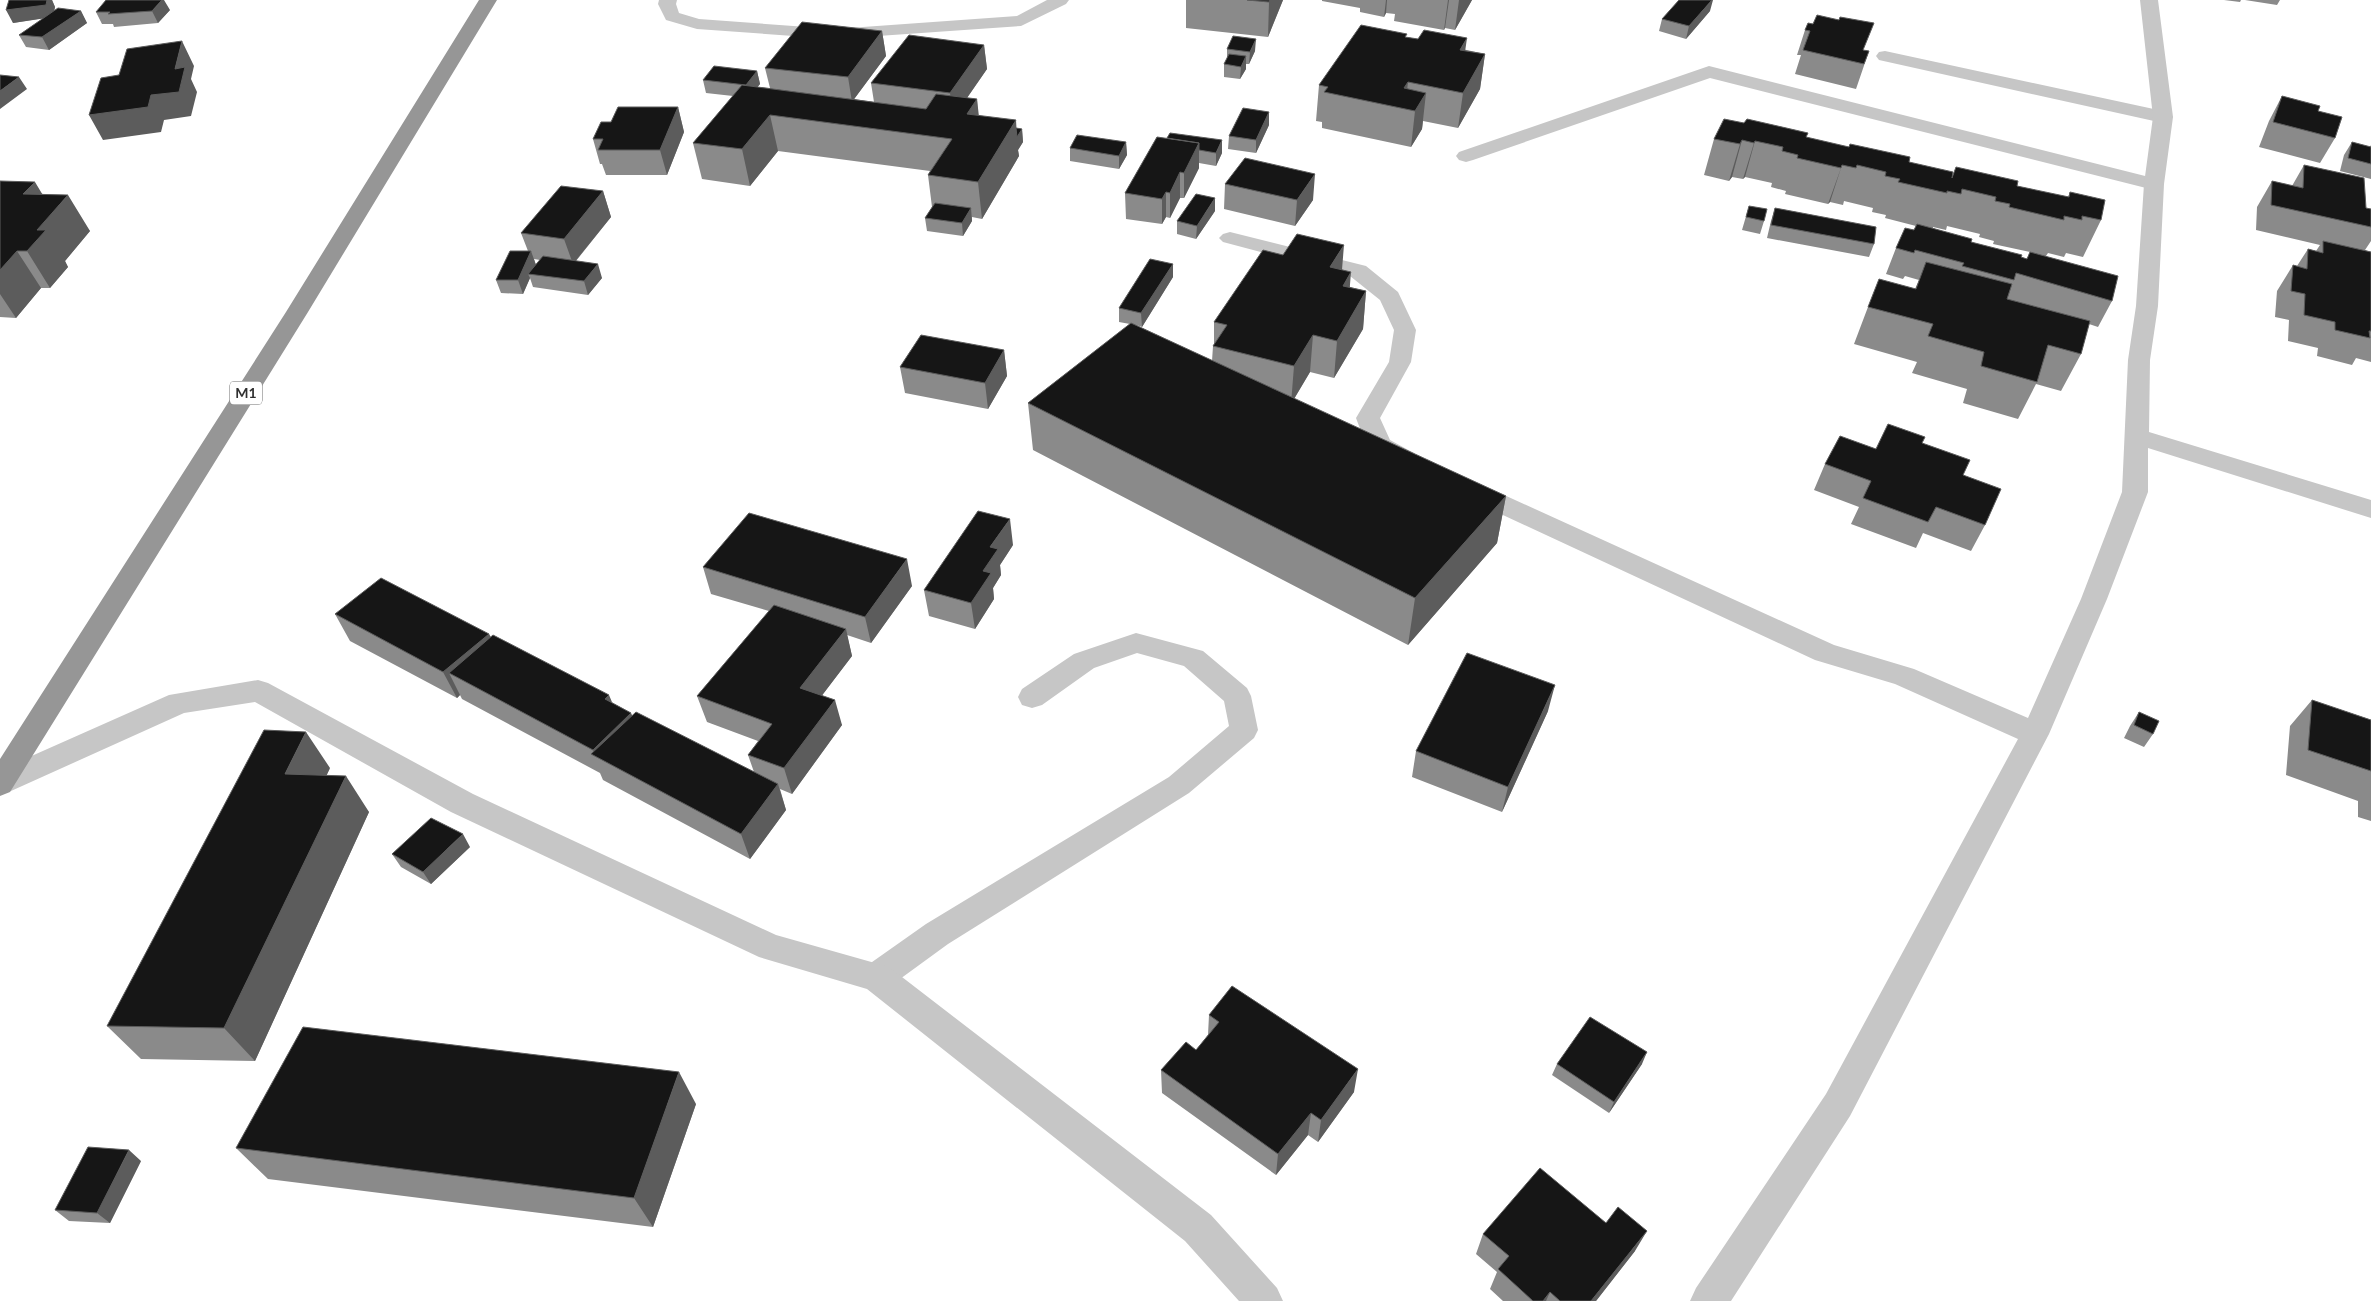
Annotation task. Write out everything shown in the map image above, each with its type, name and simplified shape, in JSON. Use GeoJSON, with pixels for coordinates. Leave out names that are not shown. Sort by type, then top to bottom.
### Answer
{"type":"FeatureCollection","features":[{"type":"Feature","properties":{"kind":"highway","name":"M1"},"geometry":{"type":"LineString","coordinates":[[0,783],[292,320],[488,0]]}},
{"type":"Feature","properties":{"kind":"street"},"geometry":{"type":"LineString","coordinates":[[668,0],[667,4],[672,16],[697,24],[836,34],[1021,21],[1060,0]]}},
{"type":"Feature","properties":{"kind":"street"},"geometry":{"type":"LineString","coordinates":[[1708,1301],[1838,1105],[2035,734],[2094,599],[2135,492],[2139,360],[2147,306],[2154,184],[2163,117],[2146,1]]}},
{"type":"Feature","properties":{"kind":"street"},"geometry":{"type":"LineString","coordinates":[[1885,56],[2163,117]]}},
{"type":"Feature","properties":{"kind":"street"},"geometry":{"type":"LineString","coordinates":[[1466,156],[1709,72],[2154,184]]}},
{"type":"Feature","properties":{"kind":"street"},"geometry":{"type":"LineString","coordinates":[[1230,238],[1358,271],[1390,297],[1405,330],[1400,362],[1368,418],[1380,445],[1423,468]]}},
{"type":"Feature","properties":{"kind":"street"},"geometry":{"type":"LineString","coordinates":[[2138,436],[2371,508]]}},
{"type":"Feature","properties":{"kind":"street"},"geometry":{"type":"LineString","coordinates":[[1450,480],[1825,653],[1904,676],[2035,734]]}},
{"type":"Feature","properties":{"kind":"street"},"geometry":{"type":"LineString","coordinates":[[877,977],[936,934],[1179,785],[1244,730],[1237,696],[1193,658],[1136,643],[1084,660],[1032,697]]}},
{"type":"Feature","properties":{"kind":"street"},"geometry":{"type":"LineString","coordinates":[[0,783],[179,703],[258,691],[462,802],[770,948],[877,977],[1198,1228],[1264,1301]]}},
{"type":"Feature","properties":{"kind":"building"},"geometry":{"type":"Polygon","coordinates":[[[9,0],[47,0],[46,5],[6,10],[9,0]]]}},
{"type":"Feature","properties":{"kind":"building"},"geometry":{"type":"Polygon","coordinates":[[[106,0],[162,0],[152,11],[108,14],[110,12],[96,12],[106,0]]]}},
{"type":"Feature","properties":{"kind":"building"},"geometry":{"type":"Polygon","coordinates":[[[1247,0],[1270,0],[1269,2],[1247,0]]]}},
{"type":"Feature","properties":{"kind":"building"},"geometry":{"type":"Polygon","coordinates":[[[1679,0],[1712,0],[1689,26],[1662,19],[1679,0]]]}},
{"type":"Feature","properties":{"kind":"building"},"geometry":{"type":"Polygon","coordinates":[[[58,8],[81,11],[42,37],[19,35],[58,8]]]}},
{"type":"Feature","properties":{"kind":"building"},"geometry":{"type":"Polygon","coordinates":[[[1817,15],[1839,20],[1840,17],[1874,23],[1863,50],[1869,51],[1864,64],[1803,50],[1810,31],[1805,30],[1808,23],[1813,24],[1817,15]]]}},
{"type":"Feature","properties":{"kind":"building"},"geometry":{"type":"Polygon","coordinates":[[[802,22],[882,31],[848,77],[765,68],[802,22]]]}},
{"type":"Feature","properties":{"kind":"building"},"geometry":{"type":"Polygon","coordinates":[[[1361,25],[1407,34],[1405,37],[1418,39],[1424,30],[1467,38],[1460,50],[1485,54],[1463,93],[1408,82],[1404,88],[1426,93],[1415,111],[1324,92],[1328,87],[1319,85],[1361,25]]]}},
{"type":"Feature","properties":{"kind":"building"},"geometry":{"type":"Polygon","coordinates":[[[909,35],[984,45],[950,93],[871,83],[909,35]]]}},
{"type":"Feature","properties":{"kind":"building"},"geometry":{"type":"Polygon","coordinates":[[[1233,36],[1256,39],[1250,52],[1227,49],[1233,36]]]}},
{"type":"Feature","properties":{"kind":"building"},"geometry":{"type":"Polygon","coordinates":[[[182,41],[175,69],[185,67],[179,92],[151,95],[148,107],[89,115],[101,78],[119,75],[127,49],[182,41]]]}},
{"type":"Feature","properties":{"kind":"building"},"geometry":{"type":"Polygon","coordinates":[[[1229,54],[1246,56],[1241,67],[1224,64],[1229,54]]]}},
{"type":"Feature","properties":{"kind":"building"},"geometry":{"type":"Polygon","coordinates":[[[714,66],[757,71],[746,85],[703,80],[714,66]]]}},
{"type":"Feature","properties":{"kind":"building"},"geometry":{"type":"Polygon","coordinates":[[[0,75],[19,77],[0,91],[0,75]]]}},
{"type":"Feature","properties":{"kind":"building"},"geometry":{"type":"Polygon","coordinates":[[[742,85],[926,109],[936,94],[977,99],[967,114],[1016,120],[978,182],[928,175],[952,139],[770,115],[742,149],[693,143],[742,85]]]}},
{"type":"Feature","properties":{"kind":"building"},"geometry":{"type":"Polygon","coordinates":[[[2282,96],[2320,106],[2318,111],[2342,117],[2335,138],[2273,122],[2282,96]]]}},
{"type":"Feature","properties":{"kind":"building"},"geometry":{"type":"Polygon","coordinates":[[[618,107],[678,107],[660,150],[598,150],[603,139],[593,139],[601,122],[611,122],[618,107]]]}},
{"type":"Feature","properties":{"kind":"building"},"geometry":{"type":"Polygon","coordinates":[[[1243,108],[1269,112],[1256,140],[1229,136],[1243,108]]]}},
{"type":"Feature","properties":{"kind":"building"},"geometry":{"type":"Polygon","coordinates":[[[1724,119],[1744,123],[1747,119],[1808,133],[1806,137],[1849,147],[1850,144],[1910,157],[1909,162],[1953,172],[1952,178],[1956,167],[2018,181],[2017,186],[2069,197],[2070,192],[2105,200],[2101,220],[2082,216],[2082,220],[2064,216],[2064,220],[2009,207],[2010,204],[1995,201],[1996,197],[1962,189],[1961,194],[1947,191],[1947,193],[1898,182],[1900,179],[1885,176],[1886,172],[1857,165],[1856,168],[1842,165],[1841,168],[1797,158],[1798,155],[1782,151],[1783,147],[1755,141],[1754,143],[1742,140],[1740,144],[1714,139],[1724,119]]]}},
{"type":"Feature","properties":{"kind":"building"},"geometry":{"type":"Polygon","coordinates":[[[1016,128],[1022,129],[1017,137],[1016,128]]]}},
{"type":"Feature","properties":{"kind":"building"},"geometry":{"type":"Polygon","coordinates":[[[1170,133],[1222,140],[1216,153],[1199,150],[1199,143],[1167,138],[1170,133]]]}},
{"type":"Feature","properties":{"kind":"building"},"geometry":{"type":"Polygon","coordinates":[[[1077,135],[1126,142],[1119,156],[1070,148],[1077,135]]]}},
{"type":"Feature","properties":{"kind":"building"},"geometry":{"type":"Polygon","coordinates":[[[1157,137],[1199,143],[1184,173],[1180,172],[1170,193],[1166,192],[1162,199],[1125,193],[1157,137]]]}},
{"type":"Feature","properties":{"kind":"building"},"geometry":{"type":"Polygon","coordinates":[[[2352,142],[2371,147],[2371,164],[2348,158],[2352,142]]]}},
{"type":"Feature","properties":{"kind":"building"},"geometry":{"type":"Polygon","coordinates":[[[1245,158],[1315,174],[1297,200],[1225,184],[1245,158]]]}},
{"type":"Feature","properties":{"kind":"building"},"geometry":{"type":"Polygon","coordinates":[[[2304,165],[2364,178],[2366,208],[2371,209],[2371,227],[2271,205],[2272,181],[2303,188],[2304,165]]]}},
{"type":"Feature","properties":{"kind":"building"},"geometry":{"type":"Polygon","coordinates":[[[0,181],[35,182],[23,194],[68,195],[37,230],[46,230],[27,251],[17,251],[0,270],[0,181]]]}},
{"type":"Feature","properties":{"kind":"building"},"geometry":{"type":"Polygon","coordinates":[[[561,186],[603,191],[564,239],[521,233],[561,186]]]}},
{"type":"Feature","properties":{"kind":"building"},"geometry":{"type":"Polygon","coordinates":[[[1196,194],[1215,198],[1197,226],[1177,221],[1196,194]]]}},
{"type":"Feature","properties":{"kind":"building"},"geometry":{"type":"Polygon","coordinates":[[[935,203],[971,208],[962,223],[925,218],[935,203]]]}},
{"type":"Feature","properties":{"kind":"building"},"geometry":{"type":"Polygon","coordinates":[[[1749,206],[1767,209],[1764,221],[1746,217],[1749,206]]]}},
{"type":"Feature","properties":{"kind":"building"},"geometry":{"type":"Polygon","coordinates":[[[1775,208],[1876,227],[1874,244],[1771,225],[1775,208]]]}},
{"type":"Feature","properties":{"kind":"building"},"geometry":{"type":"Polygon","coordinates":[[[1917,224],[1972,239],[1971,242],[2022,255],[2021,257],[2027,259],[2030,252],[2118,276],[2112,301],[2016,273],[2014,280],[1962,266],[1964,263],[1915,250],[1914,253],[1896,248],[1905,228],[1914,230],[1917,224]]]}},
{"type":"Feature","properties":{"kind":"building"},"geometry":{"type":"Polygon","coordinates":[[[1297,234],[1344,245],[1330,267],[1351,272],[1343,286],[1366,291],[1337,341],[1313,335],[1294,366],[1213,346],[1227,325],[1214,322],[1263,250],[1283,255],[1297,234]]]}},
{"type":"Feature","properties":{"kind":"building"},"geometry":{"type":"Polygon","coordinates":[[[2323,241],[2371,252],[2370,338],[2335,330],[2335,322],[2304,315],[2305,294],[2291,291],[2293,265],[2307,269],[2308,249],[2323,253],[2323,241]]]}},
{"type":"Feature","properties":{"kind":"building"},"geometry":{"type":"Polygon","coordinates":[[[510,251],[531,251],[518,280],[496,280],[510,251]]]}},
{"type":"Feature","properties":{"kind":"building"},"geometry":{"type":"Polygon","coordinates":[[[543,256],[598,264],[584,281],[528,274],[543,256]]]}},
{"type":"Feature","properties":{"kind":"building"},"geometry":{"type":"Polygon","coordinates":[[[1150,259],[1173,264],[1141,313],[1119,308],[1150,259]]]}},
{"type":"Feature","properties":{"kind":"building"},"geometry":{"type":"Polygon","coordinates":[[[1926,262],[2012,284],[2007,299],[2090,321],[2081,354],[2048,345],[2037,382],[1981,366],[1984,352],[1928,336],[1933,324],[1868,307],[1879,279],[1916,289],[1926,262]]]}},
{"type":"Feature","properties":{"kind":"building"},"geometry":{"type":"Polygon","coordinates":[[[1131,323],[1506,496],[1415,598],[1028,403],[1131,323]]]}},
{"type":"Feature","properties":{"kind":"building"},"geometry":{"type":"Polygon","coordinates":[[[921,335],[1004,350],[985,383],[900,367],[921,335]]]}},
{"type":"Feature","properties":{"kind":"building"},"geometry":{"type":"Polygon","coordinates":[[[1888,424],[1925,437],[1922,443],[1970,460],[1963,475],[2001,489],[1985,525],[1936,507],[1928,522],[1863,498],[1871,481],[1825,464],[1840,436],[1876,449],[1888,424]]]}},
{"type":"Feature","properties":{"kind":"building"},"geometry":{"type":"Polygon","coordinates":[[[978,511],[1010,519],[990,547],[998,549],[983,571],[991,573],[971,603],[924,590],[978,511]]]}},
{"type":"Feature","properties":{"kind":"building"},"geometry":{"type":"Polygon","coordinates":[[[749,513],[907,559],[865,617],[703,567],[749,513]]]}},
{"type":"Feature","properties":{"kind":"building"},"geometry":{"type":"Polygon","coordinates":[[[381,578],[489,634],[443,672],[335,614],[381,578]]]}},
{"type":"Feature","properties":{"kind":"building"},"geometry":{"type":"Polygon","coordinates":[[[774,605],[846,629],[800,688],[835,700],[784,768],[748,755],[772,724],[697,696],[774,605]]]}},
{"type":"Feature","properties":{"kind":"building"},"geometry":{"type":"Polygon","coordinates":[[[493,635],[609,695],[605,699],[631,713],[593,750],[449,673],[493,635]]]}},
{"type":"Feature","properties":{"kind":"building"},"geometry":{"type":"Polygon","coordinates":[[[1467,653],[1555,685],[1508,787],[1416,751],[1467,653]]]}},
{"type":"Feature","properties":{"kind":"building"},"geometry":{"type":"Polygon","coordinates":[[[2312,700],[2371,720],[2371,771],[2308,750],[2312,700]]]}},
{"type":"Feature","properties":{"kind":"building"},"geometry":{"type":"Polygon","coordinates":[[[636,712],[778,784],[741,834],[591,754],[636,712]]]}},
{"type":"Feature","properties":{"kind":"building"},"geometry":{"type":"Polygon","coordinates":[[[2139,712],[2159,721],[2153,734],[2134,725],[2139,712]]]}},
{"type":"Feature","properties":{"kind":"building"},"geometry":{"type":"Polygon","coordinates":[[[264,730],[306,732],[285,774],[346,776],[224,1028],[107,1026],[264,730]]]}},
{"type":"Feature","properties":{"kind":"building"},"geometry":{"type":"Polygon","coordinates":[[[431,818],[463,834],[423,872],[392,854],[431,818]]]}},
{"type":"Feature","properties":{"kind":"building"},"geometry":{"type":"Polygon","coordinates":[[[1232,986],[1358,1069],[1321,1120],[1311,1113],[1278,1154],[1161,1070],[1186,1042],[1196,1050],[1219,1022],[1209,1015],[1232,986]]]}},
{"type":"Feature","properties":{"kind":"building"},"geometry":{"type":"Polygon","coordinates":[[[1590,1017],[1647,1052],[1614,1102],[1557,1064],[1590,1017]]]}},
{"type":"Feature","properties":{"kind":"building"},"geometry":{"type":"Polygon","coordinates":[[[303,1027],[679,1072],[634,1198],[236,1148],[303,1027]]]}},
{"type":"Feature","properties":{"kind":"building"},"geometry":{"type":"Polygon","coordinates":[[[88,1147],[129,1150],[97,1213],[55,1210],[88,1147]]]}},
{"type":"Feature","properties":{"kind":"building"},"geometry":{"type":"Polygon","coordinates":[[[1540,1168],[1606,1223],[1618,1207],[1647,1231],[1591,1301],[1560,1301],[1550,1292],[1543,1301],[1533,1301],[1498,1269],[1509,1256],[1483,1234],[1540,1168]]]}}]}
